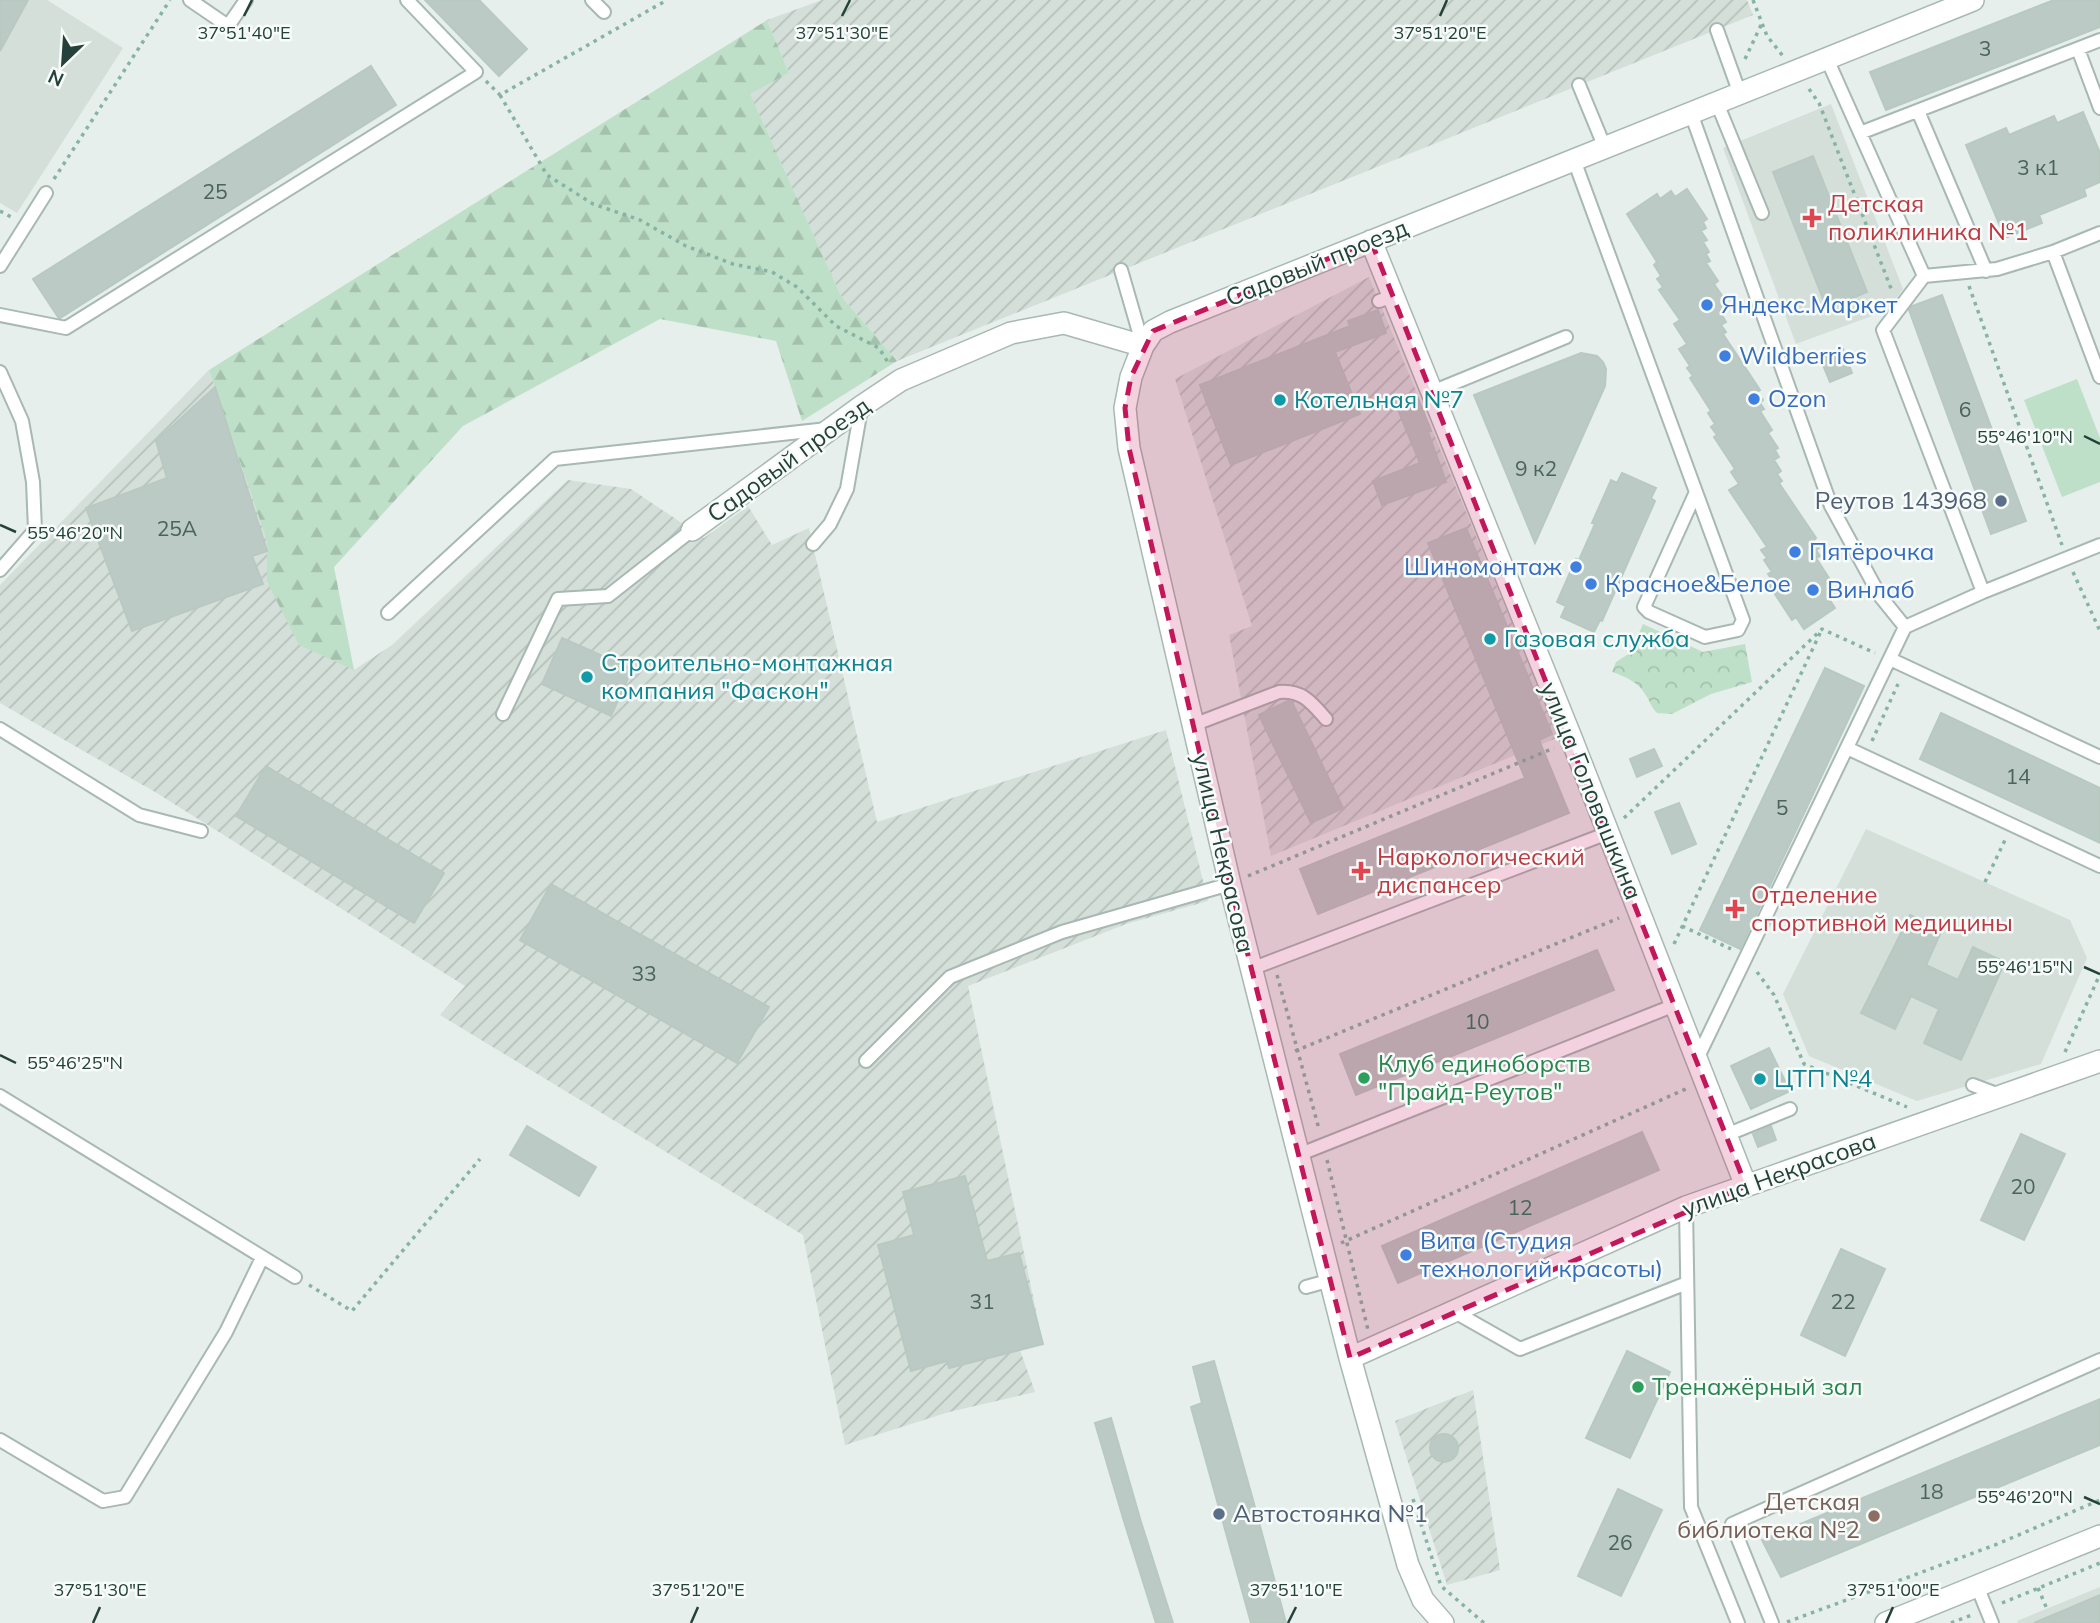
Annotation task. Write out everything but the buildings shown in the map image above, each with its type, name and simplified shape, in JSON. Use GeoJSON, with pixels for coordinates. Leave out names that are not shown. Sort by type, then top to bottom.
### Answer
{"type":"FeatureCollection","features":[{"type":"Feature","properties":{"kind":"street","name":"Садовый проезд"},"geometry":{"type":"LineString","coordinates":[[692,530],[901,380],[1011,333],[1064,323],[1143,346],[1153,331],[1170,322],[1973,0]]}},
{"type":"Feature","properties":{"kind":"street","name":"улица Головашкина"},"geometry":{"type":"LineString","coordinates":[[1371,241],[1386,298],[1432,392],[1572,740],[1746,1186]]}},
{"type":"Feature","properties":{"kind":"street","name":"улица Некрасова"},"geometry":{"type":"LineString","coordinates":[[1143,346],[1131,377],[1125,408],[1129,448],[1230,884],[1350,1358],[1408,1565],[1423,1600],[1443,1623]]}},
{"type":"Feature","properties":{"kind":"street","name":"улица Некрасова"},"geometry":{"type":"LineString","coordinates":[[1350,1358],[1686,1207],[2100,1061]]}},
{"type":"Feature","properties":{"kind":"street"},"geometry":{"type":"LineString","coordinates":[[1886,1623],[2100,1536]]}},
{"type":"Feature","properties":{"kind":"lane"},"geometry":{"type":"LineString","coordinates":[[190,0],[228,26],[246,0]]}},
{"type":"Feature","properties":{"kind":"lane"},"geometry":{"type":"LineString","coordinates":[[0,315],[66,328],[476,72],[407,0]]}},
{"type":"Feature","properties":{"kind":"lane"},"geometry":{"type":"LineString","coordinates":[[592,0],[604,12]]}},
{"type":"Feature","properties":{"kind":"lane"},"geometry":{"type":"LineString","coordinates":[[1717,30],[1740,93]]}},
{"type":"Feature","properties":{"kind":"lane"},"geometry":{"type":"LineString","coordinates":[[1860,133],[2100,40]]}},
{"type":"Feature","properties":{"kind":"lane"},"geometry":{"type":"LineString","coordinates":[[2078,49],[2100,108]]}},
{"type":"Feature","properties":{"kind":"lane"},"geometry":{"type":"LineString","coordinates":[[1827,59],[1924,276]]}},
{"type":"Feature","properties":{"kind":"lane"},"geometry":{"type":"LineString","coordinates":[[1579,85],[1605,148]]}},
{"type":"Feature","properties":{"kind":"lane"},"geometry":{"type":"LineString","coordinates":[[1717,103],[1762,213]]}},
{"type":"Feature","properties":{"kind":"lane"},"geometry":{"type":"LineString","coordinates":[[1918,111],[1986,271]]}},
{"type":"Feature","properties":{"kind":"lane"},"geometry":{"type":"LineString","coordinates":[[1691,113],[1831,506],[1880,596],[1905,627]]}},
{"type":"Feature","properties":{"kind":"lane"},"geometry":{"type":"LineString","coordinates":[[1574,160],[1696,492],[1743,620],[1738,630],[1713,636],[1697,634],[1649,612],[1644,607],[1696,492]]}},
{"type":"Feature","properties":{"kind":"lane"},"geometry":{"type":"LineString","coordinates":[[0,266],[46,193]]}},
{"type":"Feature","properties":{"kind":"lane"},"geometry":{"type":"LineString","coordinates":[[1983,592],[1883,330],[1924,276],[1997,270],[2100,233]]}},
{"type":"Feature","properties":{"kind":"lane"},"geometry":{"type":"LineString","coordinates":[[2053,252],[2100,377]]}},
{"type":"Feature","properties":{"kind":"lane"},"geometry":{"type":"LineString","coordinates":[[1121,270],[1143,346]]}},
{"type":"Feature","properties":{"kind":"lane"},"geometry":{"type":"LineString","coordinates":[[1432,392],[1566,337]]}},
{"type":"Feature","properties":{"kind":"lane"},"geometry":{"type":"LineString","coordinates":[[0,372],[22,421],[33,482],[35,530],[0,570]]}},
{"type":"Feature","properties":{"kind":"lane"},"geometry":{"type":"LineString","coordinates":[[813,544],[830,524],[848,489],[857,423],[862,406]]}},
{"type":"Feature","properties":{"kind":"lane"},"geometry":{"type":"LineString","coordinates":[[388,612],[555,459],[832,428]]}},
{"type":"Feature","properties":{"kind":"lane"},"geometry":{"type":"LineString","coordinates":[[503,714],[558,599],[608,596],[692,530]]}},
{"type":"Feature","properties":{"kind":"lane"},"geometry":{"type":"LineString","coordinates":[[1697,1060],[1905,627],[2100,545]]}},
{"type":"Feature","properties":{"kind":"lane"},"geometry":{"type":"LineString","coordinates":[[1890,659],[2100,757]]}},
{"type":"Feature","properties":{"kind":"lane"},"geometry":{"type":"LineString","coordinates":[[1193,725],[1279,692],[1293,691],[1311,702],[1326,719]]}},
{"type":"Feature","properties":{"kind":"lane"},"geometry":{"type":"LineString","coordinates":[[0,729],[139,815],[201,831]]}},
{"type":"Feature","properties":{"kind":"lane"},"geometry":{"type":"LineString","coordinates":[[1847,748],[2100,866]]}},
{"type":"Feature","properties":{"kind":"lane"},"geometry":{"type":"LineString","coordinates":[[1251,969],[1608,833]]}},
{"type":"Feature","properties":{"kind":"lane"},"geometry":{"type":"LineString","coordinates":[[866,1061],[950,977],[1062,932],[1230,884]]}},
{"type":"Feature","properties":{"kind":"lane"},"geometry":{"type":"LineString","coordinates":[[1298,1155],[1675,1005]]}},
{"type":"Feature","properties":{"kind":"lane"},"geometry":{"type":"LineString","coordinates":[[1973,1085],[2002,1096]]}},
{"type":"Feature","properties":{"kind":"lane"},"geometry":{"type":"LineString","coordinates":[[0,1096],[295,1277]]}},
{"type":"Feature","properties":{"kind":"lane"},"geometry":{"type":"LineString","coordinates":[[1726,1135],[1790,1109]]}},
{"type":"Feature","properties":{"kind":"lane"},"geometry":{"type":"LineString","coordinates":[[1686,1207],[1691,1507],[1738,1623]]}},
{"type":"Feature","properties":{"kind":"lane"},"geometry":{"type":"LineString","coordinates":[[0,1440],[103,1501],[125,1497],[226,1332],[262,1258]]}},
{"type":"Feature","properties":{"kind":"lane"},"geometry":{"type":"LineString","coordinates":[[1306,1287],[1331,1280]]}},
{"type":"Feature","properties":{"kind":"lane"},"geometry":{"type":"LineString","coordinates":[[1453,1310],[1520,1349],[1687,1283]]}},
{"type":"Feature","properties":{"kind":"lane"},"geometry":{"type":"LineString","coordinates":[[1772,1623],[1732,1524],[2100,1360]]}},
{"type":"Feature","properties":{"kind":"lane"},"geometry":{"type":"LineString","coordinates":[[1978,1586],[1992,1623]]}},
{"type":"Feature","properties":{"kind":"path"},"geometry":{"type":"LineString","coordinates":[[46,193],[170,0]]}},
{"type":"Feature","properties":{"kind":"path"},"geometry":{"type":"LineString","coordinates":[[500,95],[667,0]]}},
{"type":"Feature","properties":{"kind":"path"},"geometry":{"type":"LineString","coordinates":[[1753,0],[1767,36],[1785,60]]}},
{"type":"Feature","properties":{"kind":"path"},"geometry":{"type":"LineString","coordinates":[[1733,72],[1748,56],[1762,23]]}},
{"type":"Feature","properties":{"kind":"path"},"geometry":{"type":"LineString","coordinates":[[476,72],[500,95],[547,175],[593,204],[640,220],[686,246],[733,264],[772,272],[797,288],[836,326],[879,348],[901,380]]}},
{"type":"Feature","properties":{"kind":"path"},"geometry":{"type":"LineString","coordinates":[[1809,89],[1819,103],[1895,299]]}},
{"type":"Feature","properties":{"kind":"path"},"geometry":{"type":"LineString","coordinates":[[1965,274],[2067,558],[2100,631]]}},
{"type":"Feature","properties":{"kind":"path"},"geometry":{"type":"LineString","coordinates":[[1822,629],[1890,659]]}},
{"type":"Feature","properties":{"kind":"path"},"geometry":{"type":"LineString","coordinates":[[1608,833],[1822,629]]}},
{"type":"Feature","properties":{"kind":"path"},"geometry":{"type":"LineString","coordinates":[[1661,970],[1822,629]]}},
{"type":"Feature","properties":{"kind":"path"},"geometry":{"type":"LineString","coordinates":[[1865,756],[1906,667]]}},
{"type":"Feature","properties":{"kind":"path"},"geometry":{"type":"LineString","coordinates":[[1230,884],[1572,740]]}},
{"type":"Feature","properties":{"kind":"path"},"geometry":{"type":"LineString","coordinates":[[1984,882],[2012,825]]}},
{"type":"Feature","properties":{"kind":"path"},"geometry":{"type":"LineString","coordinates":[[1250,874],[1254,887]]}},
{"type":"Feature","properties":{"kind":"path"},"geometry":{"type":"LineString","coordinates":[[1275,1061],[1638,910]]}},
{"type":"Feature","properties":{"kind":"path"},"geometry":{"type":"LineString","coordinates":[[1682,926],[1746,957],[1774,995],[1804,1064],[1910,1109]]}},
{"type":"Feature","properties":{"kind":"path"},"geometry":{"type":"LineString","coordinates":[[1273,959],[1348,1240],[1372,1346]]}},
{"type":"Feature","properties":{"kind":"path"},"geometry":{"type":"LineString","coordinates":[[2063,1055],[2100,974]]}},
{"type":"Feature","properties":{"kind":"path"},"geometry":{"type":"LineString","coordinates":[[1323,1252],[1705,1081]]}},
{"type":"Feature","properties":{"kind":"path"},"geometry":{"type":"LineString","coordinates":[[295,1277],[352,1311],[480,1159]]}},
{"type":"Feature","properties":{"kind":"path"},"geometry":{"type":"LineString","coordinates":[[1412,1494],[1441,1586],[1484,1623]]}},
{"type":"Feature","properties":{"kind":"path"},"geometry":{"type":"LineString","coordinates":[[1785,1623],[1995,1545],[2100,1500]]}},
{"type":"Feature","properties":{"kind":"path"},"geometry":{"type":"LineString","coordinates":[[1951,1623],[2100,1563]]}},
{"type":"Feature","properties":{"kind":"path"},"geometry":{"type":"LineString","coordinates":[[2038,1588],[2047,1609]]}},
{"type":"Feature","properties":{"kind":"highlighted area"},"geometry":{"type":"Polygon","coordinates":[[[1371,241],[1746,1186],[1350,1358],[1230,884],[1129,448],[1125,408],[1131,377],[1153,331],[1371,241]]]}},
{"type":"Feature","properties":{"kind":"shaded area"},"geometry":{"type":"Polygon","coordinates":[[[0,0],[47,0],[123,48],[17,213],[0,203],[0,0]]]}},
{"type":"Feature","properties":{"kind":"shaded area"},"geometry":{"type":"Polygon","coordinates":[[[822,0],[1747,0],[1753,15],[897,361],[841,296],[749,93],[789,73],[767,20],[822,0]]]}},
{"type":"Feature","properties":{"kind":"shaded area","name":"Детская поликлиника №1"},"geometry":{"type":"Polygon","coordinates":[[[1831,104],[1903,289],[1892,304],[1880,313],[1796,344],[1723,148],[1831,104]]]}},
{"type":"Feature","properties":{"kind":"shaded area"},"geometry":{"type":"Polygon","coordinates":[[[1369,277],[1559,737],[1271,856],[1229,635],[1252,626],[1175,379],[1369,277]]]}},
{"type":"Feature","properties":{"kind":"shaded area"},"geometry":{"type":"Polygon","coordinates":[[[209,370],[267,541],[267,583],[354,670],[392,645],[568,480],[631,489],[704,538],[748,506],[772,545],[809,528],[877,822],[1166,730],[1208,901],[1126,924],[968,986],[1043,1344],[1020,1350],[1035,1392],[949,1412],[845,1445],[803,1235],[440,1015],[465,986],[155,792],[0,703],[0,585],[209,370]]]}},
{"type":"Feature","properties":{"kind":"shaded area"},"geometry":{"type":"Polygon","coordinates":[[[1866,829],[2070,920],[2087,958],[2041,1064],[1917,1101],[1809,1056],[1783,994],[1866,829]]]}},
{"type":"Feature","properties":{"kind":"shaded area"},"geometry":{"type":"Polygon","coordinates":[[[1473,1390],[1500,1570],[1447,1585],[1395,1421],[1473,1390]]]}},
{"type":"Feature","properties":{"kind":"shaded area"},"geometry":{"type":"Polygon","coordinates":[[[2100,1587],[2100,1623],[2017,1621],[2100,1587]]]}},
{"type":"Feature","properties":{"kind":"green space"},"geometry":{"type":"Polygon","coordinates":[[[767,20],[789,73],[750,94],[841,296],[897,361],[802,421],[776,341],[660,319],[463,426],[334,567],[354,670],[299,645],[267,582],[267,541],[209,370],[767,20]]]}},
{"type":"Feature","properties":{"kind":"green space"},"geometry":{"type":"Polygon","coordinates":[[[2077,379],[2100,438],[2100,482],[2062,497],[2024,400],[2077,379]]]}},
{"type":"Feature","properties":{"kind":"green space"},"geometry":{"type":"Polygon","coordinates":[[[1643,624],[1703,652],[1745,644],[1752,682],[1711,694],[1672,714],[1657,713],[1639,686],[1612,672],[1616,662],[1630,653],[1643,624]]]}},
{"type":"Feature","properties":{"kind":"place","name":"Детская поликлиника №1"},"geometry":{"type":"Point","coordinates":[1812,218]}},
{"type":"Feature","properties":{"kind":"place","name":"Яндекс.Маркет"},"geometry":{"type":"Point","coordinates":[1707,305]}},
{"type":"Feature","properties":{"kind":"place","name":"Wildberries"},"geometry":{"type":"Point","coordinates":[1725,356]}},
{"type":"Feature","properties":{"kind":"place","name":"Ozon"},"geometry":{"type":"Point","coordinates":[1754,399]}},
{"type":"Feature","properties":{"kind":"place","name":"Котельная №7"},"geometry":{"type":"Point","coordinates":[1280,400]}},
{"type":"Feature","properties":{"kind":"place","name":"Реутов 143968"},"geometry":{"type":"Point","coordinates":[2001,501]}},
{"type":"Feature","properties":{"kind":"place","name":"Пятёрочка"},"geometry":{"type":"Point","coordinates":[1795,552]}},
{"type":"Feature","properties":{"kind":"place","name":"Шиномонтаж"},"geometry":{"type":"Point","coordinates":[1576,567]}},
{"type":"Feature","properties":{"kind":"place","name":"Красное&Белое"},"geometry":{"type":"Point","coordinates":[1591,584]}},
{"type":"Feature","properties":{"kind":"place","name":"Винлаб"},"geometry":{"type":"Point","coordinates":[1813,590]}},
{"type":"Feature","properties":{"kind":"place","name":"Газовая служба"},"geometry":{"type":"Point","coordinates":[1490,639]}},
{"type":"Feature","properties":{"kind":"place","name":"Строительно-монтажная компания \"Фаскон\""},"geometry":{"type":"Point","coordinates":[587,677]}},
{"type":"Feature","properties":{"kind":"place","name":"Наркологический диспансер"},"geometry":{"type":"Point","coordinates":[1361,871]}},
{"type":"Feature","properties":{"kind":"place","name":"Отделение спортивной медицины"},"geometry":{"type":"Point","coordinates":[1735,909]}},
{"type":"Feature","properties":{"kind":"place","name":"Клуб единоборств \"Прайд-Реутов\""},"geometry":{"type":"Point","coordinates":[1364,1078]}},
{"type":"Feature","properties":{"kind":"place","name":"ЦТП №4"},"geometry":{"type":"Point","coordinates":[1760,1079]}},
{"type":"Feature","properties":{"kind":"place","name":"Вита (Студия технологий красоты)"},"geometry":{"type":"Point","coordinates":[1406,1255]}},
{"type":"Feature","properties":{"kind":"place","name":"Тренажёрный зал"},"geometry":{"type":"Point","coordinates":[1638,1387]}},
{"type":"Feature","properties":{"kind":"place","name":"Автостоянка №1"},"geometry":{"type":"Point","coordinates":[1219,1514]}},
{"type":"Feature","properties":{"kind":"place","name":"Детская библиотека №2"},"geometry":{"type":"Point","coordinates":[1874,1516]}}]}
